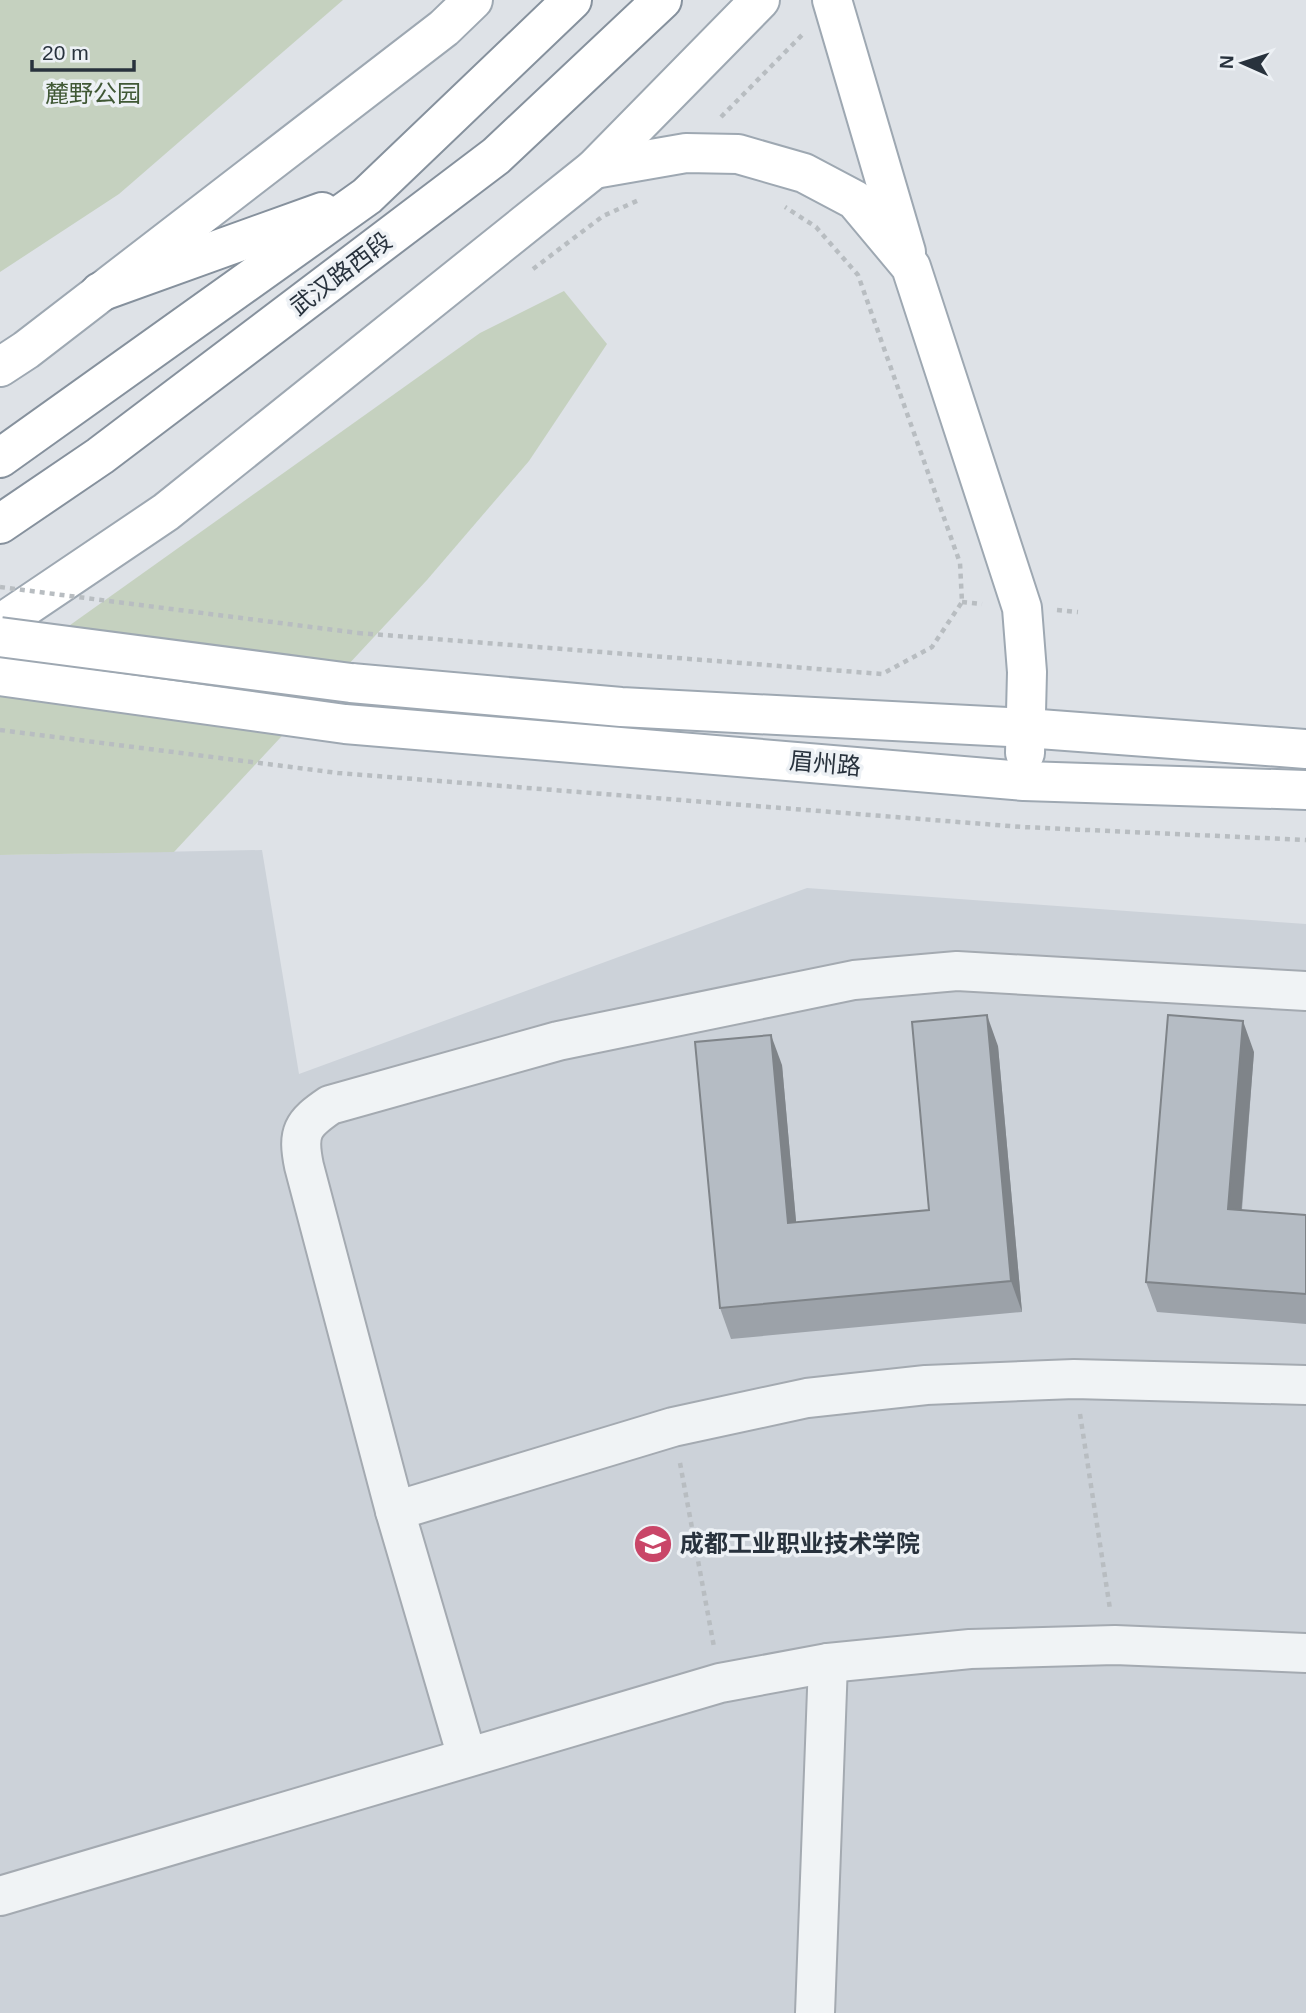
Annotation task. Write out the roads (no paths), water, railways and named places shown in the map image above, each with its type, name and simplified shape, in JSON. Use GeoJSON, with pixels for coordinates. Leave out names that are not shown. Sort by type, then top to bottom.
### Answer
{"type":"FeatureCollection","features":[{"type":"Feature","properties":{"kind":"main road"},"geometry":{"type":"LineString","coordinates":[[0,367],[26,350],[444,28],[473,0]]}},
{"type":"Feature","properties":{"kind":"main road","name":"武汉路西段"},"geometry":{"type":"LineString","coordinates":[[0,458],[367,196],[572,0]]}},
{"type":"Feature","properties":{"kind":"main road","name":"武汉路西段"},"geometry":{"type":"LineString","coordinates":[[0,524],[100,456],[496,156],[662,0]]}},
{"type":"Feature","properties":{"kind":"main road"},"geometry":{"type":"LineString","coordinates":[[0,624],[166,512],[594,169],[761,0]]}},
{"type":"Feature","properties":{"kind":"main road"},"geometry":{"type":"LineString","coordinates":[[832,2],[911,267],[1022,608],[1027,672],[1024,781]]}},
{"type":"Feature","properties":{"kind":"main road"},"geometry":{"type":"LineString","coordinates":[[594,169],[686,153],[738,153],[804,173],[855,201],[911,267]]}},
{"type":"Feature","properties":{"kind":"main road"},"geometry":{"type":"LineString","coordinates":[[100,292],[367,196]]}},
{"type":"Feature","properties":{"kind":"main road"},"geometry":{"type":"LineString","coordinates":[[0,637],[351,683],[621,707],[1026,728],[1306,749]]}},
{"type":"Feature","properties":{"kind":"main road","name":"眉州路"},"geometry":{"type":"LineString","coordinates":[[0,676],[345,724],[1024,781],[1306,790]]}},
{"type":"Feature","properties":{"kind":"lane"},"geometry":{"type":"LineString","coordinates":[[467,1758],[395,1511],[299,1145],[307,1120],[330,1105],[558,1041],[854,980],[957,971],[1306,991]]}},
{"type":"Feature","properties":{"kind":"lane"},"geometry":{"type":"LineString","coordinates":[[395,1511],[673,1427],[807,1398],[926,1385],[1074,1378],[1306,1385]]}},
{"type":"Feature","properties":{"kind":"lane"},"geometry":{"type":"LineString","coordinates":[[0,1896],[720,1683],[828,1663],[970,1650],[1115,1645],[1306,1653]]}},
{"type":"Feature","properties":{"kind":"lane"},"geometry":{"type":"LineString","coordinates":[[815,2013],[828,1663]]}},
{"type":"Feature","properties":{"kind":"place","name":"成都工业职业技术学院"},"geometry":{"type":"Point","coordinates":[653,1544]}},
{"type":"Feature","properties":{"kind":"park label","name":"麓野公园"},"geometry":{"type":"Point","coordinates":[93,94]}}]}
